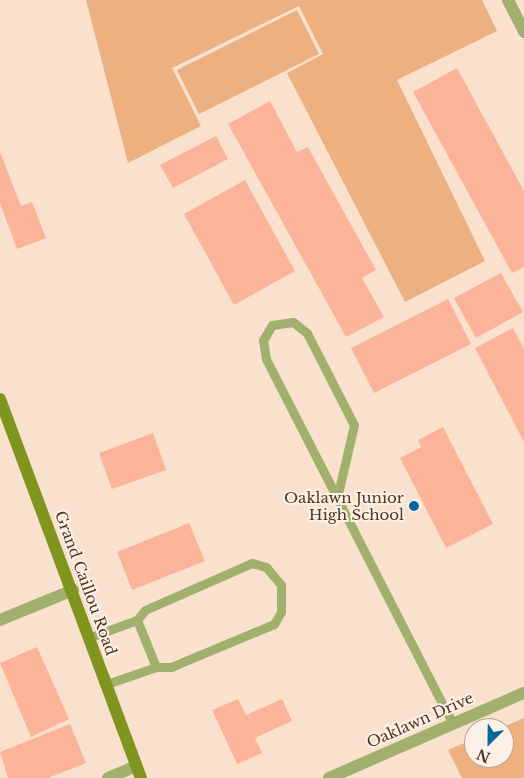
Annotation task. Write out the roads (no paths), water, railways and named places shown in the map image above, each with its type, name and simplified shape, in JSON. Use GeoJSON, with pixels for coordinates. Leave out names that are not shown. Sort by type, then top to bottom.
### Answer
{"type":"FeatureCollection","features":[{"type":"Feature","properties":{"kind":"main road","name":"Grand Caillou Road"},"geometry":{"type":"LineString","coordinates":[[0,399],[139,772]]}},
{"type":"Feature","properties":{"kind":"street"},"geometry":{"type":"LineString","coordinates":[[508,0],[524,32]]}},
{"type":"Feature","properties":{"kind":"street"},"geometry":{"type":"LineString","coordinates":[[0,620],[72,590]]}},
{"type":"Feature","properties":{"kind":"street","name":"Oaklawn Drive"},"geometry":{"type":"LineString","coordinates":[[329,778],[524,692]]}},
{"type":"Feature","properties":{"kind":"street"},"geometry":{"type":"LineString","coordinates":[[108,778],[139,772]]}},
{"type":"Feature","properties":{"kind":"lane"},"geometry":{"type":"LineString","coordinates":[[337,498],[354,425],[307,333],[293,322],[272,325],[263,340],[266,359],[337,498],[453,722]]}},
{"type":"Feature","properties":{"kind":"lane"},"geometry":{"type":"LineString","coordinates":[[88,638],[136,620],[145,610],[252,563],[266,567],[281,585],[281,612],[274,624],[171,667],[156,667],[107,684]]}},
{"type":"Feature","properties":{"kind":"lane"},"geometry":{"type":"LineString","coordinates":[[136,620],[156,667]]}},
{"type":"Feature","properties":{"kind":"place","name":"Oaklawn Junior High School"},"geometry":{"type":"Point","coordinates":[414,506]}}]}
